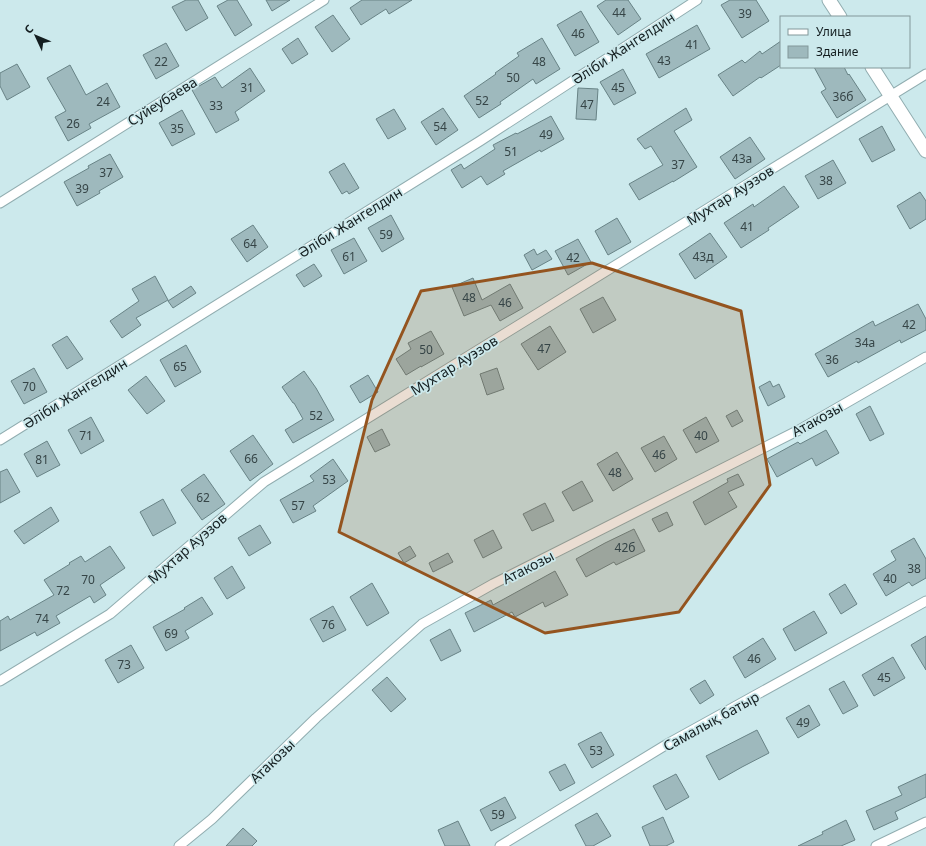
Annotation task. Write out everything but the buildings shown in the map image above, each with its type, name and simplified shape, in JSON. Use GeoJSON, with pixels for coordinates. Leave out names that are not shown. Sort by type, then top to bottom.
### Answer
{"type":"FeatureCollection","features":[{"type":"Feature","properties":{"kind":"street","name":"Суйеубаева"},"geometry":{"type":"LineString","coordinates":[[0,203],[324,0]]}},
{"type":"Feature","properties":{"kind":"street","name":"Әліби Жангелдин"},"geometry":{"type":"LineString","coordinates":[[0,440],[480,141],[697,0]]}},
{"type":"Feature","properties":{"kind":"street"},"geometry":{"type":"LineString","coordinates":[[829,0],[839,16]]}},
{"type":"Feature","properties":{"kind":"street"},"geometry":{"type":"LineString","coordinates":[[873,68],[926,152]]}},
{"type":"Feature","properties":{"kind":"street","name":"Мухтар Ауэзов"},"geometry":{"type":"LineString","coordinates":[[0,681],[110,614],[264,482],[926,74]]}},
{"type":"Feature","properties":{"kind":"street","name":"Атакозы"},"geometry":{"type":"LineString","coordinates":[[179,846],[212,819],[316,718],[422,624],[493,584],[799,430],[926,357]]}},
{"type":"Feature","properties":{"kind":"street","name":"Самалық батыр"},"geometry":{"type":"LineString","coordinates":[[500,846],[669,744],[926,601]]}},
{"type":"Feature","properties":{"kind":"street"},"geometry":{"type":"LineString","coordinates":[[876,846],[926,822]]}},
{"type":"Feature","properties":{"kind":"highlighted area"},"geometry":{"type":"Polygon","coordinates":[[[592,263],[741,311],[770,485],[679,612],[545,633],[339,532],[372,400],[421,291],[592,263]]]}}]}
